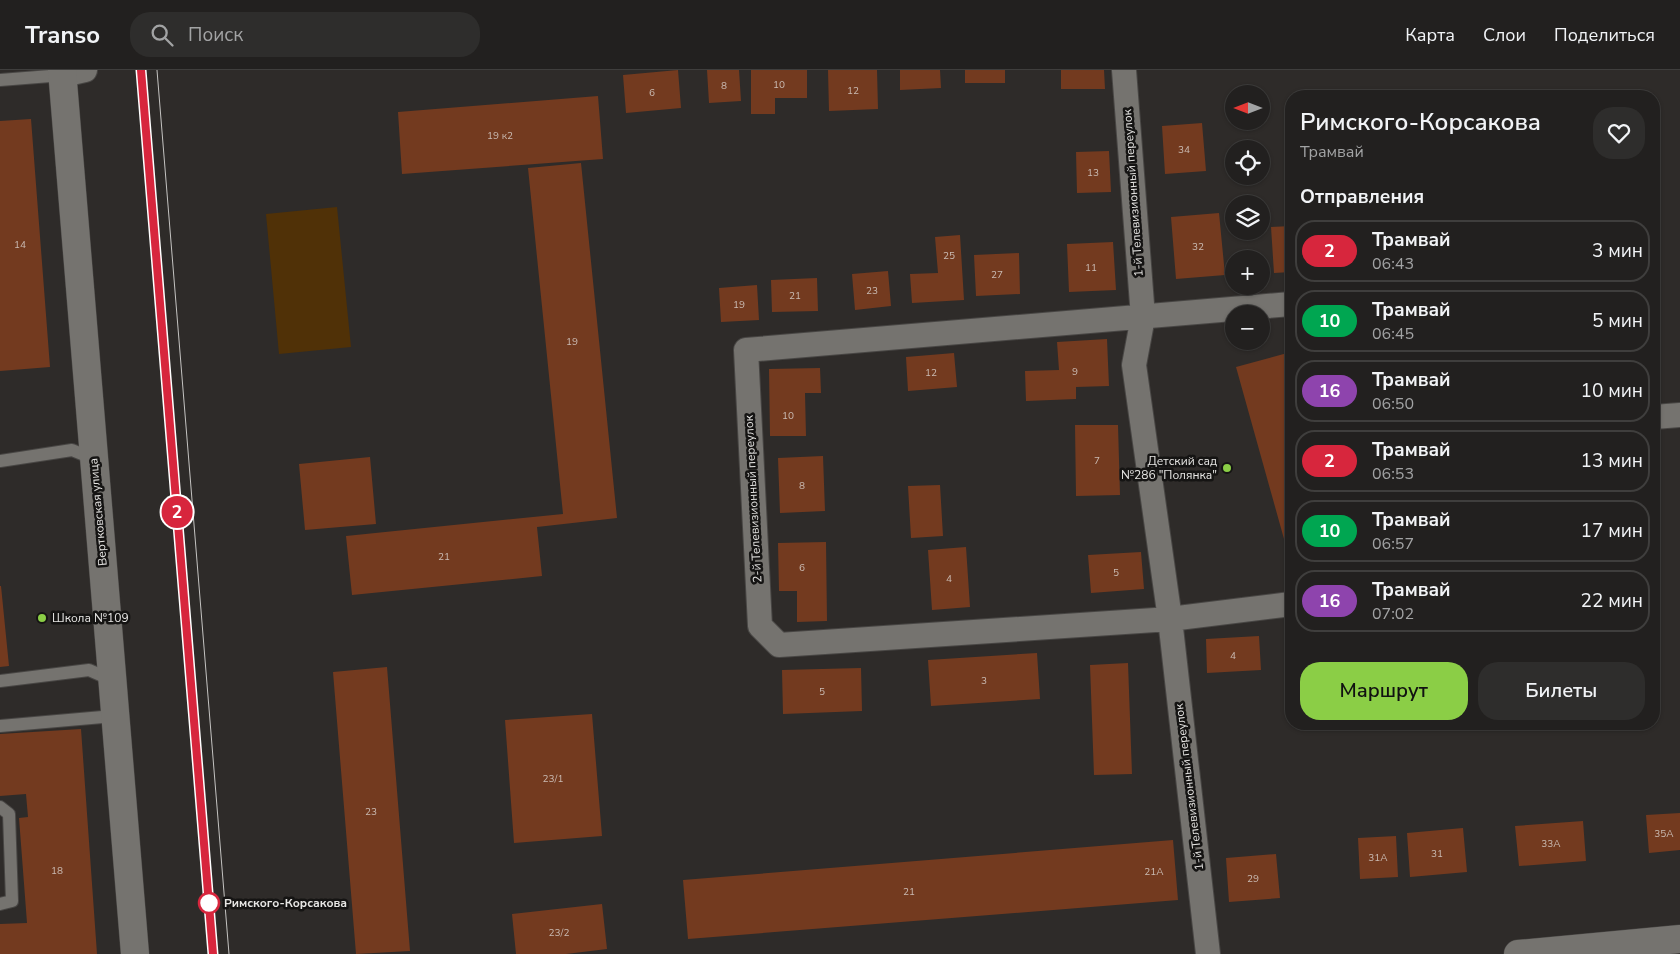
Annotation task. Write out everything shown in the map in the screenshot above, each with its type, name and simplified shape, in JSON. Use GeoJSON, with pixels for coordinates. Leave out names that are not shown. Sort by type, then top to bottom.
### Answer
{"type":"FeatureCollection","features":[{"type":"Feature","properties":{"kind":"street","name":"1-й Телевизионный переулок"},"geometry":{"type":"LineString","coordinates":[[1124,70],[1143,317],[1134,365],[1170,619],[1208,954]]}},
{"type":"Feature","properties":{"kind":"street","name":"Вертковская улица"},"geometry":{"type":"LineString","coordinates":[[70,72],[94,459],[135,954]]}},
{"type":"Feature","properties":{"kind":"street"},"geometry":{"type":"LineString","coordinates":[[1143,317],[1285,305]]}},
{"type":"Feature","properties":{"kind":"street","name":"2-й Телевизионный переулок"},"geometry":{"type":"LineString","coordinates":[[1143,317],[746,350],[760,626],[779,645],[1170,619]]}},
{"type":"Feature","properties":{"kind":"street"},"geometry":{"type":"LineString","coordinates":[[1660,417],[1680,415]]}},
{"type":"Feature","properties":{"kind":"street"},"geometry":{"type":"LineString","coordinates":[[1170,619],[1285,605]]}},
{"type":"Feature","properties":{"kind":"street"},"geometry":{"type":"LineString","coordinates":[[1518,954],[1589,951],[1680,939]]}},
{"type":"Feature","properties":{"kind":"lane"},"geometry":{"type":"LineString","coordinates":[[0,80],[70,72]]}},
{"type":"Feature","properties":{"kind":"lane"},"geometry":{"type":"LineString","coordinates":[[0,461],[72,450],[94,459]]}},
{"type":"Feature","properties":{"kind":"lane"},"geometry":{"type":"LineString","coordinates":[[0,681],[89,670],[112,680]]}},
{"type":"Feature","properties":{"kind":"lane"},"geometry":{"type":"LineString","coordinates":[[0,726],[114,716]]}},
{"type":"Feature","properties":{"kind":"lane"},"geometry":{"type":"LineString","coordinates":[[0,808],[9,814],[12,901],[0,904]]}},
{"type":"Feature","properties":{"kind":"shaded area"},"geometry":{"type":"Polygon","coordinates":[[[337,207],[351,347],[279,354],[266,214],[337,207]]]}},
{"type":"Feature","properties":{"kind":"building"},"geometry":{"type":"Polygon","coordinates":[[[678,70],[681,108],[626,113],[623,75],[678,70]]]}},
{"type":"Feature","properties":{"kind":"building"},"geometry":{"type":"Polygon","coordinates":[[[707,70],[739,70],[741,101],[709,103],[707,70]]]}},
{"type":"Feature","properties":{"kind":"building"},"geometry":{"type":"Polygon","coordinates":[[[751,70],[807,70],[807,98],[775,98],[775,114],[751,114],[751,70]]]}},
{"type":"Feature","properties":{"kind":"building"},"geometry":{"type":"Polygon","coordinates":[[[828,70],[877,70],[878,109],[829,111],[828,70]]]}},
{"type":"Feature","properties":{"kind":"building"},"geometry":{"type":"Polygon","coordinates":[[[900,70],[940,70],[941,88],[900,90],[900,70]]]}},
{"type":"Feature","properties":{"kind":"building"},"geometry":{"type":"Polygon","coordinates":[[[965,70],[1005,70],[1005,83],[965,83],[965,70]]]}},
{"type":"Feature","properties":{"kind":"building"},"geometry":{"type":"Polygon","coordinates":[[[1061,70],[1104,70],[1105,89],[1061,89],[1061,70]]]}},
{"type":"Feature","properties":{"kind":"building"},"geometry":{"type":"Polygon","coordinates":[[[598,96],[603,159],[402,174],[398,112],[598,96]]]}},
{"type":"Feature","properties":{"kind":"building"},"geometry":{"type":"Polygon","coordinates":[[[31,119],[50,367],[0,371],[0,121],[31,119]]]}},
{"type":"Feature","properties":{"kind":"building"},"geometry":{"type":"Polygon","coordinates":[[[1202,123],[1206,171],[1165,174],[1162,126],[1202,123]]]}},
{"type":"Feature","properties":{"kind":"building"},"geometry":{"type":"Polygon","coordinates":[[[1109,151],[1111,192],[1077,193],[1076,152],[1109,151]]]}},
{"type":"Feature","properties":{"kind":"building"},"geometry":{"type":"Polygon","coordinates":[[[581,163],[617,518],[537,527],[542,576],[352,595],[346,536],[563,514],[528,168],[581,163]]]}},
{"type":"Feature","properties":{"kind":"building"},"geometry":{"type":"Polygon","coordinates":[[[1219,213],[1225,275],[1176,279],[1171,217],[1219,213]]]}},
{"type":"Feature","properties":{"kind":"building"},"geometry":{"type":"Polygon","coordinates":[[[1285,226],[1285,272],[1274,273],[1271,227],[1285,226]]]}},
{"type":"Feature","properties":{"kind":"building"},"geometry":{"type":"Polygon","coordinates":[[[960,235],[964,300],[912,303],[910,274],[938,273],[935,237],[960,235]]]}},
{"type":"Feature","properties":{"kind":"building"},"geometry":{"type":"Polygon","coordinates":[[[1113,242],[1116,290],[1069,292],[1067,244],[1113,242]]]}},
{"type":"Feature","properties":{"kind":"building"},"geometry":{"type":"Polygon","coordinates":[[[1019,253],[1020,294],[976,296],[974,255],[1019,253]]]}},
{"type":"Feature","properties":{"kind":"building"},"geometry":{"type":"Polygon","coordinates":[[[888,271],[891,306],[855,310],[852,274],[888,271]]]}},
{"type":"Feature","properties":{"kind":"building"},"geometry":{"type":"Polygon","coordinates":[[[817,278],[818,311],[772,312],[771,280],[817,278]]]}},
{"type":"Feature","properties":{"kind":"building"},"geometry":{"type":"Polygon","coordinates":[[[757,285],[759,320],[721,322],[719,288],[757,285]]]}},
{"type":"Feature","properties":{"kind":"building"},"geometry":{"type":"Polygon","coordinates":[[[1107,339],[1109,386],[1076,387],[1076,399],[1026,401],[1025,371],[1059,370],[1057,342],[1107,339]]]}},
{"type":"Feature","properties":{"kind":"building"},"geometry":{"type":"Polygon","coordinates":[[[954,353],[957,387],[908,391],[906,357],[954,353]]]}},
{"type":"Feature","properties":{"kind":"building"},"geometry":{"type":"Polygon","coordinates":[[[1285,354],[1285,543],[1236,367],[1285,354]]]}},
{"type":"Feature","properties":{"kind":"building"},"geometry":{"type":"Polygon","coordinates":[[[820,368],[821,393],[805,393],[806,436],[770,436],[769,369],[820,368]]]}},
{"type":"Feature","properties":{"kind":"building"},"geometry":{"type":"Polygon","coordinates":[[[1075,425],[1118,425],[1120,495],[1076,496],[1075,425]]]}},
{"type":"Feature","properties":{"kind":"building"},"geometry":{"type":"Polygon","coordinates":[[[823,456],[825,511],[780,513],[778,458],[823,456]]]}},
{"type":"Feature","properties":{"kind":"building"},"geometry":{"type":"Polygon","coordinates":[[[370,457],[376,524],[305,530],[299,464],[370,457]]]}},
{"type":"Feature","properties":{"kind":"building"},"geometry":{"type":"Polygon","coordinates":[[[940,485],[943,536],[911,538],[908,486],[940,485]]]}},
{"type":"Feature","properties":{"kind":"building"},"geometry":{"type":"Polygon","coordinates":[[[826,542],[827,621],[797,622],[797,591],[779,591],[778,543],[826,542]]]}},
{"type":"Feature","properties":{"kind":"building"},"geometry":{"type":"Polygon","coordinates":[[[966,547],[970,607],[932,610],[928,550],[966,547]]]}},
{"type":"Feature","properties":{"kind":"building"},"geometry":{"type":"Polygon","coordinates":[[[1141,552],[1144,589],[1091,593],[1088,555],[1141,552]]]}},
{"type":"Feature","properties":{"kind":"building"},"geometry":{"type":"Polygon","coordinates":[[[0,586],[9,666],[0,667],[0,586]]]}},
{"type":"Feature","properties":{"kind":"building"},"geometry":{"type":"Polygon","coordinates":[[[1259,636],[1261,670],[1207,673],[1206,639],[1259,636]]]}},
{"type":"Feature","properties":{"kind":"building"},"geometry":{"type":"Polygon","coordinates":[[[1037,653],[1040,699],[931,706],[928,660],[1037,653]]]}},
{"type":"Feature","properties":{"kind":"building"},"geometry":{"type":"Polygon","coordinates":[[[1128,663],[1132,774],[1094,775],[1090,665],[1128,663]]]}},
{"type":"Feature","properties":{"kind":"building"},"geometry":{"type":"Polygon","coordinates":[[[387,667],[410,951],[356,954],[333,672],[387,667]]]}},
{"type":"Feature","properties":{"kind":"building"},"geometry":{"type":"Polygon","coordinates":[[[861,668],[862,711],[783,714],[782,670],[861,668]]]}},
{"type":"Feature","properties":{"kind":"building"},"geometry":{"type":"Polygon","coordinates":[[[592,714],[602,836],[514,843],[505,720],[592,714]]]}},
{"type":"Feature","properties":{"kind":"building"},"geometry":{"type":"Polygon","coordinates":[[[81,729],[97,954],[0,954],[0,924],[27,923],[19,818],[28,817],[26,794],[0,796],[0,734],[81,729]]]}},
{"type":"Feature","properties":{"kind":"building"},"geometry":{"type":"Polygon","coordinates":[[[1680,813],[1680,850],[1649,853],[1646,815],[1680,813]]]}},
{"type":"Feature","properties":{"kind":"building"},"geometry":{"type":"Polygon","coordinates":[[[1583,821],[1586,861],[1519,866],[1515,826],[1583,821]]]}},
{"type":"Feature","properties":{"kind":"building"},"geometry":{"type":"Polygon","coordinates":[[[1463,828],[1467,872],[1410,877],[1407,833],[1463,828]]]}},
{"type":"Feature","properties":{"kind":"building"},"geometry":{"type":"Polygon","coordinates":[[[1396,836],[1398,877],[1360,879],[1358,838],[1396,836]]]}},
{"type":"Feature","properties":{"kind":"building"},"geometry":{"type":"Polygon","coordinates":[[[1173,840],[1178,900],[688,939],[683,880],[1173,840]]]}},
{"type":"Feature","properties":{"kind":"building"},"geometry":{"type":"Polygon","coordinates":[[[1276,854],[1280,898],[1229,902],[1226,858],[1276,854]]]}},
{"type":"Feature","properties":{"kind":"building"},"geometry":{"type":"Polygon","coordinates":[[[602,904],[607,949],[566,954],[516,954],[512,914],[602,904]]]}},
{"type":"Feature","properties":{"kind":"tram line"},"geometry":{"type":"LineString","coordinates":[[141,70],[213,954]]}},
{"type":"Feature","properties":{"kind":"tram line","name":"2"},"geometry":{"type":"LineString","coordinates":[[141,70],[213,954]]}},
{"type":"Feature","properties":{"kind":"tram line"},"geometry":{"type":"LineString","coordinates":[[157,70],[229,954]]}},
{"type":"Feature","properties":{"kind":"place","name":"Детский сад №286 \"Полянка\""},"geometry":{"type":"Point","coordinates":[1227,468]}},
{"type":"Feature","properties":{"kind":"place","name":"Школа №109"},"geometry":{"type":"Point","coordinates":[42,618]}},
{"type":"Feature","properties":{"kind":"place","name":"Римского-Корсакова"},"geometry":{"type":"Point","coordinates":[209,903]}}]}
